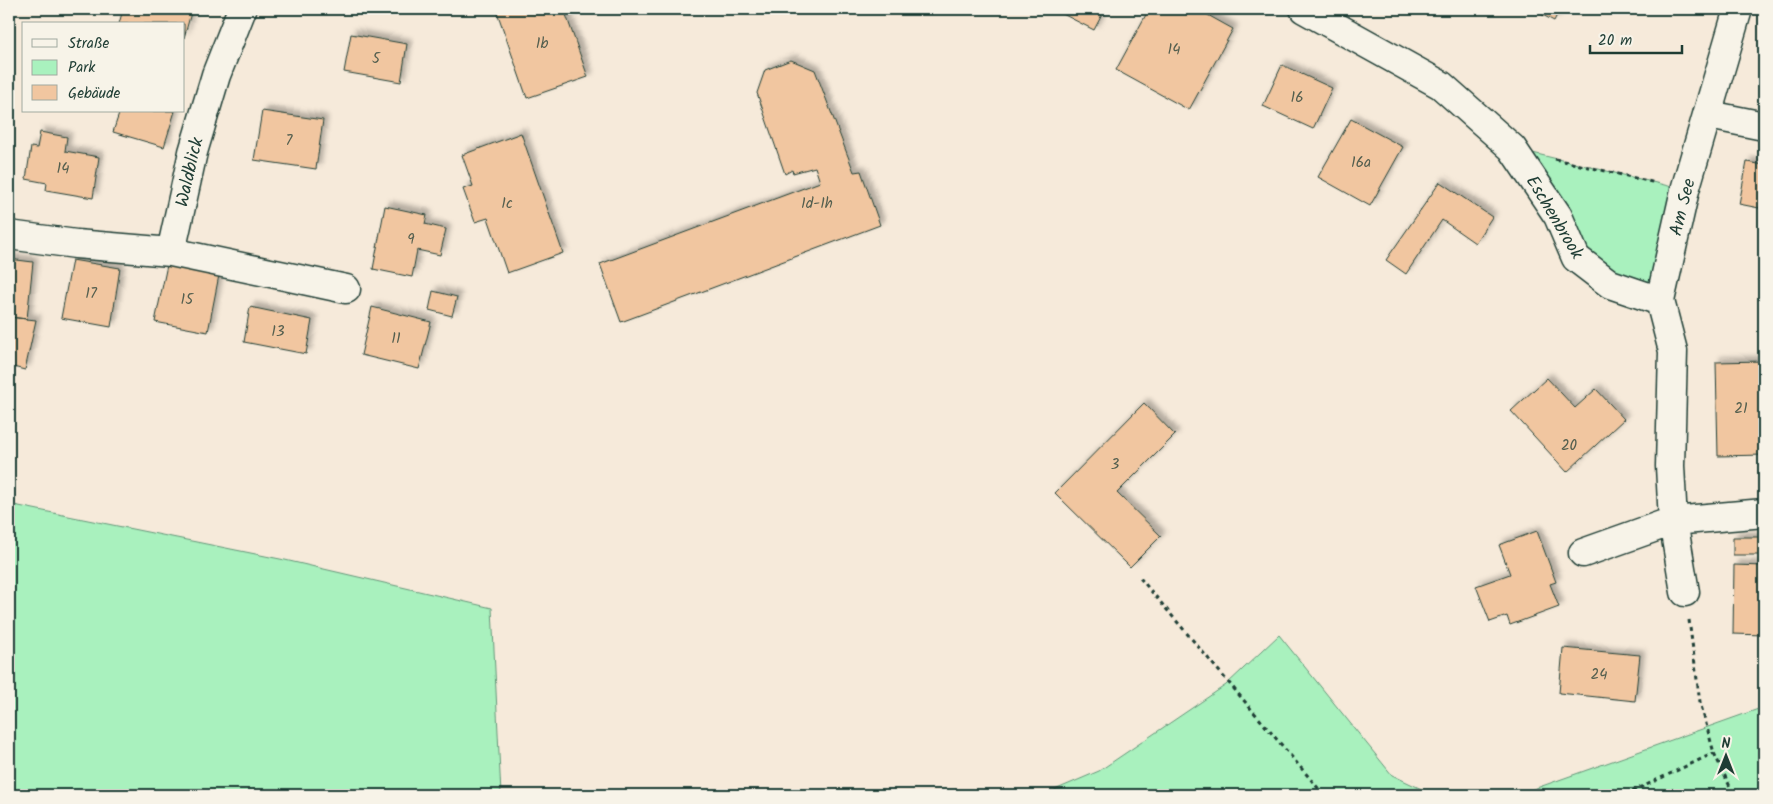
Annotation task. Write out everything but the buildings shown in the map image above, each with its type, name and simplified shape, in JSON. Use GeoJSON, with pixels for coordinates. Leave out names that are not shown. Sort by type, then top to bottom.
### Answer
{"type":"FeatureCollection","features":[{"type":"Feature","properties":{"kind":"street","name":"Waldblick"},"geometry":{"type":"LineString","coordinates":[[171,252],[193,152],[216,75],[242,9]]}},
{"type":"Feature","properties":{"kind":"street","name":"Eschenbrook"},"geometry":{"type":"LineString","coordinates":[[1304,9],[1441,85],[1512,148],[1558,216],[1576,258],[1610,284],[1660,301]]}},
{"type":"Feature","properties":{"kind":"street","name":"Am See"},"geometry":{"type":"LineString","coordinates":[[1660,301],[1685,190],[1709,115],[1738,9]]}},
{"type":"Feature","properties":{"kind":"street"},"geometry":{"type":"LineString","coordinates":[[1709,115],[1764,126]]}},
{"type":"Feature","properties":{"kind":"street"},"geometry":{"type":"LineString","coordinates":[[9,235],[76,244],[171,252],[346,289]]}},
{"type":"Feature","properties":{"kind":"street"},"geometry":{"type":"LineString","coordinates":[[1660,301],[1673,351],[1670,466],[1673,521],[1685,592]]}},
{"type":"Feature","properties":{"kind":"street"},"geometry":{"type":"LineString","coordinates":[[1583,553],[1673,521],[1764,513]]}},
{"type":"Feature","properties":{"kind":"path"},"geometry":{"type":"LineString","coordinates":[[1512,148],[1685,190]]}},
{"type":"Feature","properties":{"kind":"path"},"geometry":{"type":"LineString","coordinates":[[1140,578],[1324,795]]}},
{"type":"Feature","properties":{"kind":"path"},"geometry":{"type":"LineString","coordinates":[[1685,592],[1700,702],[1714,753],[1734,795]]}},
{"type":"Feature","properties":{"kind":"path"},"geometry":{"type":"LineString","coordinates":[[1625,795],[1714,753]]}},
{"type":"Feature","properties":{"kind":"green space"},"geometry":{"type":"Polygon","coordinates":[[[1512,148],[1685,190],[1660,301],[1610,284],[1512,148]]]}},
{"type":"Feature","properties":{"kind":"green space"},"geometry":{"type":"Polygon","coordinates":[[[9,504],[285,560],[492,608],[501,795],[9,795],[9,504]]]}},
{"type":"Feature","properties":{"kind":"green space"},"geometry":{"type":"Polygon","coordinates":[[[1279,635],[1392,775],[1434,795],[1043,795],[1099,771],[1226,685],[1279,635]]]}},
{"type":"Feature","properties":{"kind":"green space"},"geometry":{"type":"Polygon","coordinates":[[[1764,707],[1764,795],[1453,795],[1528,791],[1764,707]]]}}]}
